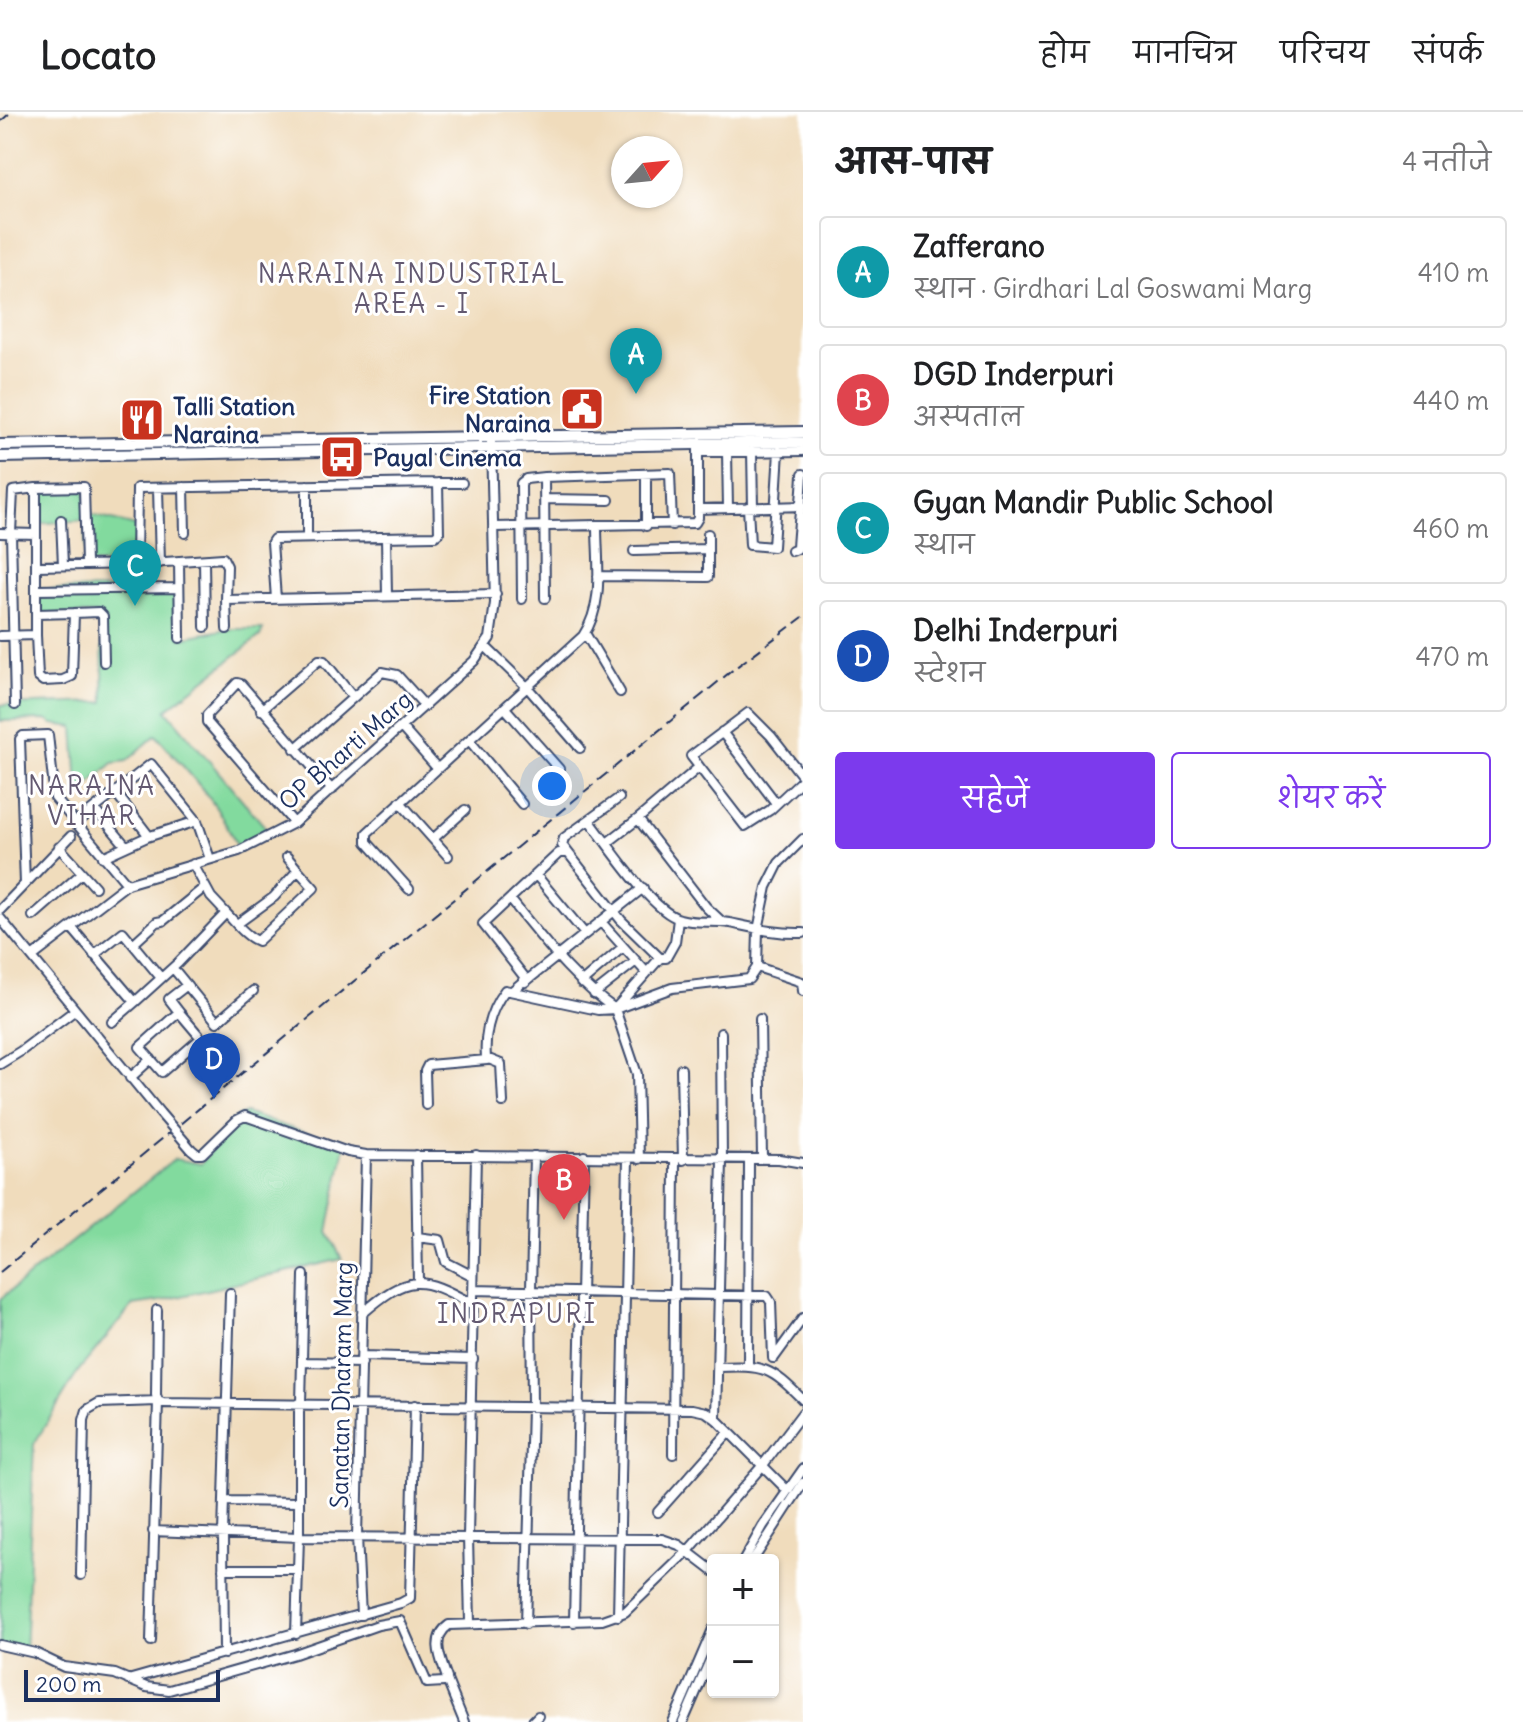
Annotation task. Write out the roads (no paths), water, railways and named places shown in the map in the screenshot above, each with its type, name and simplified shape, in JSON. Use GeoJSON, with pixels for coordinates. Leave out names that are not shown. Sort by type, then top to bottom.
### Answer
{"type":"FeatureCollection","features":[{"type":"Feature","properties":{"kind":"main road"},"geometry":{"type":"LineString","coordinates":[[0,457],[803,432]]}},
{"type":"Feature","properties":{"kind":"main road"},"geometry":{"type":"LineString","coordinates":[[0,445],[491,442],[698,448],[803,442]]}},
{"type":"Feature","properties":{"kind":"street","name":"OP Bharti Marg"},"geometry":{"type":"LineString","coordinates":[[32,957],[127,884],[239,851],[294,823],[474,661],[490,638],[496,594],[491,442]]}},
{"type":"Feature","properties":{"kind":"street"},"geometry":{"type":"LineString","coordinates":[[495,527],[695,523],[698,518],[698,448],[727,452],[803,451]]}},
{"type":"Feature","properties":{"kind":"street"},"geometry":{"type":"LineString","coordinates":[[752,451],[750,545],[771,547],[775,544],[779,451]]}},
{"type":"Feature","properties":{"kind":"street"},"geometry":{"type":"LineString","coordinates":[[727,452],[728,508]]}},
{"type":"Feature","properties":{"kind":"street"},"geometry":{"type":"LineString","coordinates":[[522,599],[521,483],[526,479],[668,472],[671,475],[672,525]]}},
{"type":"Feature","properties":{"kind":"street"},"geometry":{"type":"LineString","coordinates":[[646,474],[646,526]]}},
{"type":"Feature","properties":{"kind":"street"},"geometry":{"type":"LineString","coordinates":[[792,551],[797,549],[803,506],[803,474]]}},
{"type":"Feature","properties":{"kind":"street"},"geometry":{"type":"LineString","coordinates":[[544,477],[545,598]]}},
{"type":"Feature","properties":{"kind":"street"},"geometry":{"type":"LineString","coordinates":[[276,599],[273,540],[438,534],[438,483]]}},
{"type":"Feature","properties":{"kind":"street"},"geometry":{"type":"LineString","coordinates":[[136,564],[136,489],[462,483]]}},
{"type":"Feature","properties":{"kind":"street"},"geometry":{"type":"LineString","coordinates":[[307,485],[307,538]]}},
{"type":"Feature","properties":{"kind":"street"},"geometry":{"type":"LineString","coordinates":[[15,705],[13,491],[84,487],[86,564]]}},
{"type":"Feature","properties":{"kind":"street"},"geometry":{"type":"LineString","coordinates":[[184,487],[185,533]]}},
{"type":"Feature","properties":{"kind":"street"},"geometry":{"type":"LineString","coordinates":[[36,488],[36,635],[39,678],[43,681],[63,680],[72,676],[74,613]]}},
{"type":"Feature","properties":{"kind":"street"},"geometry":{"type":"LineString","coordinates":[[158,488],[160,563]]}},
{"type":"Feature","properties":{"kind":"street"},"geometry":{"type":"LineString","coordinates":[[545,499],[609,500]]}},
{"type":"Feature","properties":{"kind":"street"},"geometry":{"type":"LineString","coordinates":[[698,509],[803,506]]}},
{"type":"Feature","properties":{"kind":"street"},"geometry":{"type":"LineString","coordinates":[[61,520],[63,565]]}},
{"type":"Feature","properties":{"kind":"street"},"geometry":{"type":"LineString","coordinates":[[409,889],[366,839],[367,833],[585,633],[596,614],[597,526]]}},
{"type":"Feature","properties":{"kind":"street"},"geometry":{"type":"LineString","coordinates":[[0,533],[35,534]]}},
{"type":"Feature","properties":{"kind":"street"},"geometry":{"type":"LineString","coordinates":[[598,576],[708,577],[708,534]]}},
{"type":"Feature","properties":{"kind":"street"},"geometry":{"type":"LineString","coordinates":[[386,537],[387,596]]}},
{"type":"Feature","properties":{"kind":"street"},"geometry":{"type":"LineString","coordinates":[[634,551],[708,549]]}},
{"type":"Feature","properties":{"kind":"street"},"geometry":{"type":"LineString","coordinates":[[36,566],[223,558],[227,562],[227,629]]}},
{"type":"Feature","properties":{"kind":"street"},"geometry":{"type":"LineString","coordinates":[[204,560],[205,627]]}},
{"type":"Feature","properties":{"kind":"street"},"geometry":{"type":"LineString","coordinates":[[179,561],[180,638]]}},
{"type":"Feature","properties":{"kind":"street"},"geometry":{"type":"LineString","coordinates":[[36,590],[179,588]]}},
{"type":"Feature","properties":{"kind":"street"},"geometry":{"type":"LineString","coordinates":[[226,600],[496,594]]}},
{"type":"Feature","properties":{"kind":"street"},"geometry":{"type":"LineString","coordinates":[[36,614],[102,614],[104,662]]}},
{"type":"Feature","properties":{"kind":"street"},"geometry":{"type":"LineString","coordinates":[[585,633],[620,692]]}},
{"type":"Feature","properties":{"kind":"street"},"geometry":{"type":"LineString","coordinates":[[0,636],[36,635]]}},
{"type":"Feature","properties":{"kind":"street"},"geometry":{"type":"LineString","coordinates":[[485,646],[528,688],[580,748]]}},
{"type":"Feature","properties":{"kind":"street"},"geometry":{"type":"LineString","coordinates":[[261,710],[319,660],[324,661],[352,696]]}},
{"type":"Feature","properties":{"kind":"street"},"geometry":{"type":"LineString","coordinates":[[295,749],[352,696],[386,671],[397,675],[425,706]]}},
{"type":"Feature","properties":{"kind":"street"},"geometry":{"type":"LineString","coordinates":[[294,823],[206,718],[237,683],[332,790]]}},
{"type":"Feature","properties":{"kind":"street"},"geometry":{"type":"LineString","coordinates":[[505,708],[559,769]]}},
{"type":"Feature","properties":{"kind":"street"},"geometry":{"type":"LineString","coordinates":[[746,714],[751,714],[803,778],[745,826],[691,756],[722,732],[746,714]]}},
{"type":"Feature","properties":{"kind":"street"},"geometry":{"type":"LineString","coordinates":[[401,727],[437,768]]}},
{"type":"Feature","properties":{"kind":"street"},"geometry":{"type":"LineString","coordinates":[[722,732],[776,803]]}},
{"type":"Feature","properties":{"kind":"street"},"geometry":{"type":"LineString","coordinates":[[25,884],[20,739],[23,736],[49,737],[55,798],[127,884]]}},
{"type":"Feature","properties":{"kind":"street"},"geometry":{"type":"LineString","coordinates":[[469,740],[522,804]]}},
{"type":"Feature","properties":{"kind":"street"},"geometry":{"type":"LineString","coordinates":[[75,824],[151,764],[197,821],[210,859]]}},
{"type":"Feature","properties":{"kind":"street"},"geometry":{"type":"LineString","coordinates":[[607,843],[698,768]]}},
{"type":"Feature","properties":{"kind":"street"},"geometry":{"type":"LineString","coordinates":[[116,793],[149,836]]}},
{"type":"Feature","properties":{"kind":"street"},"geometry":{"type":"LineString","coordinates":[[619,798],[562,840],[568,853],[613,911],[660,958],[666,958],[673,948],[678,919]]}},
{"type":"Feature","properties":{"kind":"street"},"geometry":{"type":"LineString","coordinates":[[400,802],[448,856]]}},
{"type":"Feature","properties":{"kind":"street"},"geometry":{"type":"LineString","coordinates":[[95,809],[126,846]]}},
{"type":"Feature","properties":{"kind":"street"},"geometry":{"type":"LineString","coordinates":[[433,839],[465,810]]}},
{"type":"Feature","properties":{"kind":"street"},"geometry":{"type":"LineString","coordinates":[[638,819],[721,922]]}},
{"type":"Feature","properties":{"kind":"street"},"geometry":{"type":"LineString","coordinates":[[589,820],[643,888],[663,910],[678,919],[803,933]]}},
{"type":"Feature","properties":{"kind":"street"},"geometry":{"type":"LineString","coordinates":[[103,857],[149,836],[197,821]]}},
{"type":"Feature","properties":{"kind":"street"},"geometry":{"type":"LineString","coordinates":[[0,910],[71,836]]}},
{"type":"Feature","properties":{"kind":"street"},"geometry":{"type":"LineString","coordinates":[[487,1060],[486,1028],[502,993],[508,989],[598,1010],[615,1009],[672,988],[744,981],[754,975],[758,930],[767,887],[773,872],[803,839]]}},
{"type":"Feature","properties":{"kind":"street"},"geometry":{"type":"LineString","coordinates":[[59,847],[95,887]]}},
{"type":"Feature","properties":{"kind":"street"},"geometry":{"type":"LineString","coordinates":[[525,982],[526,979],[483,924],[559,853],[568,853]]}},
{"type":"Feature","properties":{"kind":"street"},"geometry":{"type":"LineString","coordinates":[[193,864],[205,887],[226,913],[256,941],[314,889],[287,857]]}},
{"type":"Feature","properties":{"kind":"street"},"geometry":{"type":"LineString","coordinates":[[237,924],[274,897],[298,870]]}},
{"type":"Feature","properties":{"kind":"street"},"geometry":{"type":"LineString","coordinates":[[33,916],[82,873]]}},
{"type":"Feature","properties":{"kind":"street"},"geometry":{"type":"LineString","coordinates":[[536,875],[585,934]]}},
{"type":"Feature","properties":{"kind":"street"},"geometry":{"type":"LineString","coordinates":[[133,944],[205,887]]}},
{"type":"Feature","properties":{"kind":"street"},"geometry":{"type":"LineString","coordinates":[[513,990],[643,888]]}},
{"type":"Feature","properties":{"kind":"street"},"geometry":{"type":"LineString","coordinates":[[510,899],[581,983],[615,1009],[637,1074],[639,1159]]}},
{"type":"Feature","properties":{"kind":"street"},"geometry":{"type":"LineString","coordinates":[[112,1022],[173,968],[226,913]]}},
{"type":"Feature","properties":{"kind":"street"},"geometry":{"type":"LineString","coordinates":[[0,918],[130,1078],[191,1149],[202,1154],[245,1116],[348,1152],[366,1155],[762,1159],[803,1163]]}},
{"type":"Feature","properties":{"kind":"street"},"geometry":{"type":"LineString","coordinates":[[601,922],[646,972]]}},
{"type":"Feature","properties":{"kind":"street"},"geometry":{"type":"LineString","coordinates":[[71,927],[135,1002]]}},
{"type":"Feature","properties":{"kind":"street"},"geometry":{"type":"LineString","coordinates":[[94,955],[123,932],[161,978]]}},
{"type":"Feature","properties":{"kind":"street"},"geometry":{"type":"LineString","coordinates":[[581,983],[623,947]]}},
{"type":"Feature","properties":{"kind":"street"},"geometry":{"type":"LineString","coordinates":[[615,1009],[660,958]]}},
{"type":"Feature","properties":{"kind":"street"},"geometry":{"type":"LineString","coordinates":[[594,994],[636,961]]}},
{"type":"Feature","properties":{"kind":"street"},"geometry":{"type":"LineString","coordinates":[[757,967],[803,982],[803,991]]}},
{"type":"Feature","properties":{"kind":"street"},"geometry":{"type":"LineString","coordinates":[[173,968],[217,1022],[253,991]]}},
{"type":"Feature","properties":{"kind":"street"},"geometry":{"type":"LineString","coordinates":[[179,1012],[140,1047],[162,1072],[201,1038],[169,999],[187,985]]}},
{"type":"Feature","properties":{"kind":"street"},"geometry":{"type":"LineString","coordinates":[[0,1064],[74,1011]]}},
{"type":"Feature","properties":{"kind":"street"},"geometry":{"type":"LineString","coordinates":[[760,1019],[762,1159]]}},
{"type":"Feature","properties":{"kind":"street"},"geometry":{"type":"LineString","coordinates":[[716,1419],[722,1160],[721,1033]]}},
{"type":"Feature","properties":{"kind":"street"},"geometry":{"type":"LineString","coordinates":[[130,1078],[151,1059]]}},
{"type":"Feature","properties":{"kind":"street"},"geometry":{"type":"LineString","coordinates":[[426,1105],[425,1071],[428,1065],[487,1060],[501,1064],[503,1102]]}},
{"type":"Feature","properties":{"kind":"street"},"geometry":{"type":"LineString","coordinates":[[673,1454],[671,1408],[681,1069]]}},
{"type":"Feature","properties":{"kind":"street","name":"Sanatan Dharam Marg"},"geometry":{"type":"LineString","coordinates":[[361,1615],[357,1537],[366,1155]]}},
{"type":"Feature","properties":{"kind":"street"},"geometry":{"type":"LineString","coordinates":[[416,1155],[418,1282]]}},
{"type":"Feature","properties":{"kind":"street"},"geometry":{"type":"LineString","coordinates":[[470,1623],[468,1537],[476,1155]]}},
{"type":"Feature","properties":{"kind":"street"},"geometry":{"type":"LineString","coordinates":[[526,1624],[534,1156]]}},
{"type":"Feature","properties":{"kind":"street"},"geometry":{"type":"LineString","coordinates":[[574,1622],[584,1156]]}},
{"type":"Feature","properties":{"kind":"street"},"geometry":{"type":"LineString","coordinates":[[618,1616],[628,1159]]}},
{"type":"Feature","properties":{"kind":"street"},"geometry":{"type":"LineString","coordinates":[[748,1366],[749,1160]]}},
{"type":"Feature","properties":{"kind":"street"},"geometry":{"type":"LineString","coordinates":[[417,1237],[440,1240],[446,1262],[473,1276]]}},
{"type":"Feature","properties":{"kind":"street"},"geometry":{"type":"LineString","coordinates":[[296,1634],[304,1275]]}},
{"type":"Feature","properties":{"kind":"street"},"geometry":{"type":"LineString","coordinates":[[362,1314],[396,1288],[418,1282],[443,1288],[472,1304]]}},
{"type":"Feature","properties":{"kind":"street"},"geometry":{"type":"LineString","coordinates":[[473,1290],[531,1289],[770,1299],[773,1358]]}},
{"type":"Feature","properties":{"kind":"street"},"geometry":{"type":"LineString","coordinates":[[224,1654],[223,1534],[230,1293]]}},
{"type":"Feature","properties":{"kind":"street"},"geometry":{"type":"LineString","coordinates":[[151,1641],[158,1401],[157,1310]]}},
{"type":"Feature","properties":{"kind":"street"},"geometry":{"type":"LineString","coordinates":[[767,1368],[803,1318]]}},
{"type":"Feature","properties":{"kind":"street"},"geometry":{"type":"LineString","coordinates":[[302,1362],[473,1359]]}},
{"type":"Feature","properties":{"kind":"street"},"geometry":{"type":"LineString","coordinates":[[718,1367],[767,1368],[803,1400]]}},
{"type":"Feature","properties":{"kind":"street"},"geometry":{"type":"LineString","coordinates":[[81,1575],[84,1420],[87,1410],[99,1403],[361,1403],[692,1409],[706,1412],[716,1419],[787,1490]]}},
{"type":"Feature","properties":{"kind":"street"},"geometry":{"type":"LineString","coordinates":[[128,1680],[296,1634],[410,1598],[415,1405]]}},
{"type":"Feature","properties":{"kind":"street"},"geometry":{"type":"LineString","coordinates":[[464,1722],[447,1680],[438,1646],[439,1636],[449,1625],[574,1622],[618,1616],[688,1551],[763,1465],[803,1412]]}},
{"type":"Feature","properties":{"kind":"street"},"geometry":{"type":"LineString","coordinates":[[658,1512],[729,1432]]}},
{"type":"Feature","properties":{"kind":"street"},"geometry":{"type":"LineString","coordinates":[[747,1554],[803,1469]]}},
{"type":"Feature","properties":{"kind":"street"},"geometry":{"type":"LineString","coordinates":[[757,1554],[803,1483]]}},
{"type":"Feature","properties":{"kind":"street"},"geometry":{"type":"LineString","coordinates":[[225,1501],[299,1502]]}},
{"type":"Feature","properties":{"kind":"street"},"geometry":{"type":"LineString","coordinates":[[153,1531],[299,1537],[662,1539],[688,1551],[707,1566]]}},
{"type":"Feature","properties":{"kind":"street"},"geometry":{"type":"LineString","coordinates":[[223,1569],[298,1569]]}},
{"type":"Feature","properties":{"kind":"street"},"geometry":{"type":"LineString","coordinates":[[0,1645],[35,1653],[57,1665],[115,1674],[155,1689],[182,1687],[295,1654],[378,1625],[400,1621],[427,1683],[447,1680]]}},
{"type":"Feature","properties":{"kind":"street"},"geometry":{"type":"LineString","coordinates":[[673,1722],[707,1643]]}},
{"type":"Feature","properties":{"kind":"street"},"geometry":{"type":"LineString","coordinates":[[683,1722],[707,1667]]}},
{"type":"Feature","properties":{"kind":"railway"},"geometry":{"type":"LineString","coordinates":[[0,122],[11,112]]}},
{"type":"Feature","properties":{"kind":"railway"},"geometry":{"type":"LineString","coordinates":[[0,1272],[735,668],[803,617]]}},
{"type":"Feature","properties":{"kind":"place","name":"Zafferano"},"geometry":{"type":"Point","coordinates":[636,394]}},
{"type":"Feature","properties":{"kind":"place","name":"Fire Station Naraina"},"geometry":{"type":"Point","coordinates":[582,409]}},
{"type":"Feature","properties":{"kind":"place","name":"Talli Station Naraina"},"geometry":{"type":"Point","coordinates":[142,420]}},
{"type":"Feature","properties":{"kind":"place","name":"Payal Cinema"},"geometry":{"type":"Point","coordinates":[342,457]}},
{"type":"Feature","properties":{"kind":"place","name":"Gyan Mandir Public School"},"geometry":{"type":"Point","coordinates":[135,606]}},
{"type":"Feature","properties":{"kind":"place","name":"Delhi Inderpuri"},"geometry":{"type":"Point","coordinates":[214,1099]}},
{"type":"Feature","properties":{"kind":"place","name":"DGD Inderpuri"},"geometry":{"type":"Point","coordinates":[564,1220]}},
{"type":"Feature","properties":{"kind":"district","name":"NARAINA INDUSTRIAL AREA - I"},"geometry":{"type":"Point","coordinates":[412,288]}},
{"type":"Feature","properties":{"kind":"district","name":"NARAINA VIHAR"},"geometry":{"type":"Point","coordinates":[92,800]}},
{"type":"Feature","properties":{"kind":"district","name":"INDRAPURI"},"geometry":{"type":"Point","coordinates":[517,1313]}}]}
